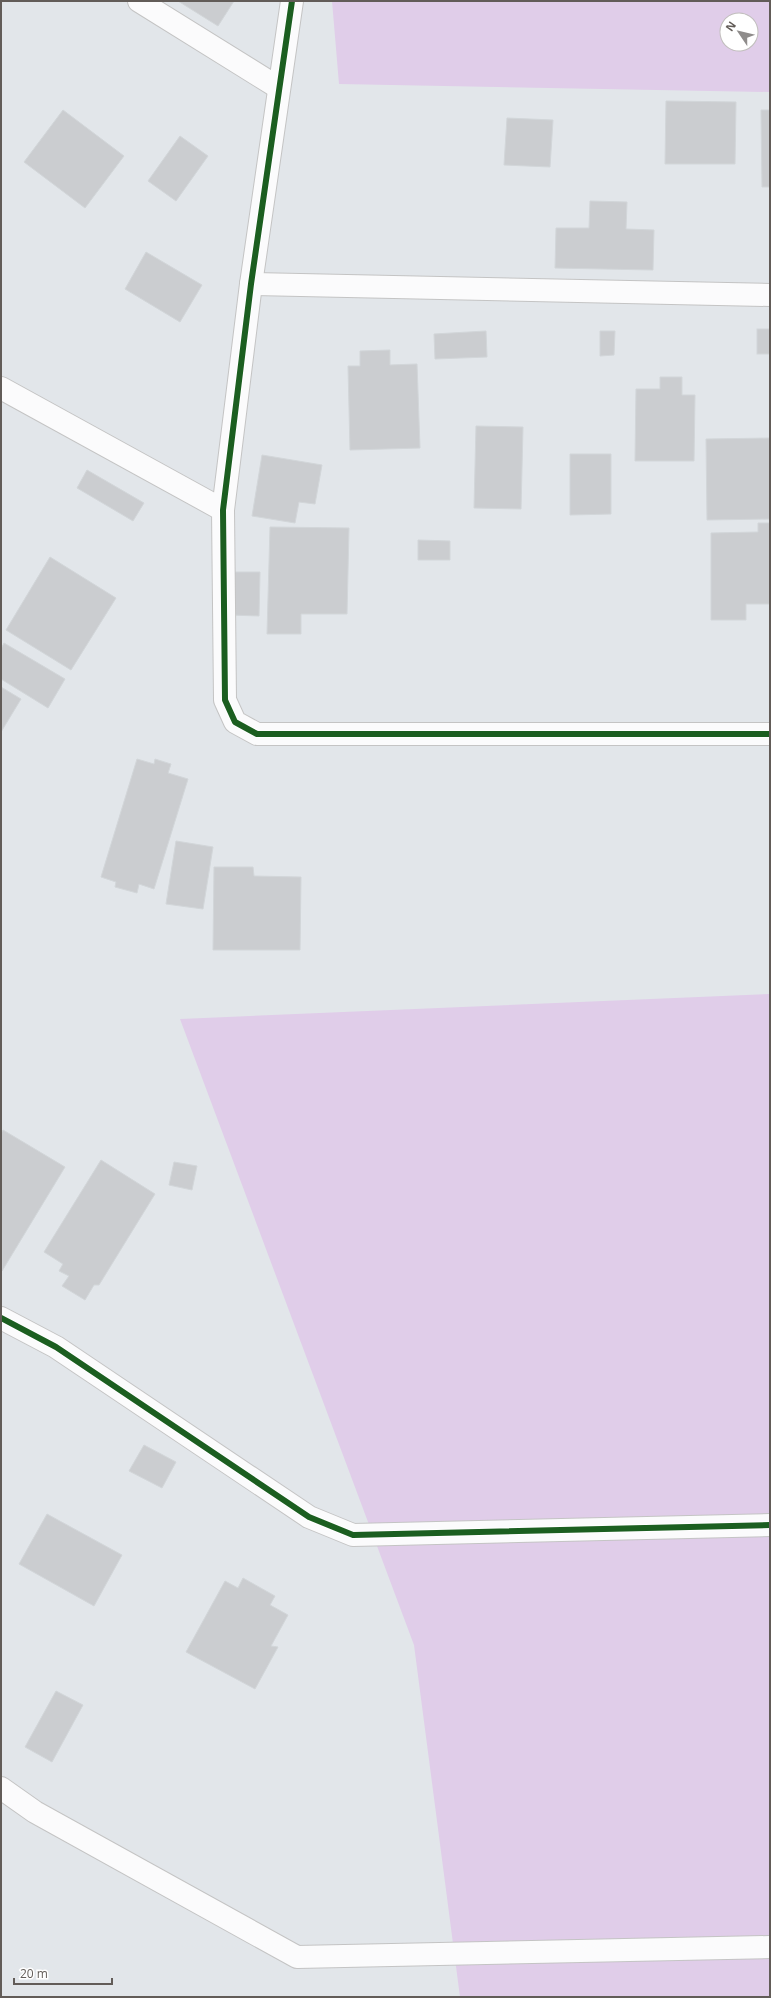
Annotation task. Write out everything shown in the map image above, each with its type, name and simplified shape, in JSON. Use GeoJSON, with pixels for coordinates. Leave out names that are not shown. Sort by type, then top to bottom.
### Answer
{"type":"FeatureCollection","features":[{"type":"Feature","properties":{"kind":"street"},"geometry":{"type":"LineString","coordinates":[[139,1],[279,88]]}},
{"type":"Feature","properties":{"kind":"street"},"geometry":{"type":"LineString","coordinates":[[292,1],[251,284],[223,510],[225,700],[235,722],[257,734],[770,734]]}},
{"type":"Feature","properties":{"kind":"street"},"geometry":{"type":"LineString","coordinates":[[251,284],[770,295]]}},
{"type":"Feature","properties":{"kind":"street"},"geometry":{"type":"LineString","coordinates":[[1,388],[223,510]]}},
{"type":"Feature","properties":{"kind":"street"},"geometry":{"type":"LineString","coordinates":[[1,1318],[56,1347],[309,1518],[353,1535],[770,1525]]}},
{"type":"Feature","properties":{"kind":"street"},"geometry":{"type":"LineString","coordinates":[[1,1788],[35,1812],[297,1957],[770,1947]]}},
{"type":"Feature","properties":{"kind":"shaded area"},"geometry":{"type":"Polygon","coordinates":[[[332,1],[770,1],[770,92],[339,84],[332,1]]]}},
{"type":"Feature","properties":{"kind":"shaded area"},"geometry":{"type":"Polygon","coordinates":[[[770,994],[770,1997],[460,1997],[414,1645],[180,1019],[770,994]]]}},
{"type":"Feature","properties":{"kind":"building"},"geometry":{"type":"Polygon","coordinates":[[[178,1],[234,1],[218,26],[178,1]]]}},
{"type":"Feature","properties":{"kind":"building"},"geometry":{"type":"Polygon","coordinates":[[[666,101],[736,102],[735,164],[665,164],[666,101]]]}},
{"type":"Feature","properties":{"kind":"building"},"geometry":{"type":"Polygon","coordinates":[[[63,110],[124,156],[85,208],[24,162],[63,110]]]}},
{"type":"Feature","properties":{"kind":"building"},"geometry":{"type":"Polygon","coordinates":[[[761,110],[770,110],[770,187],[762,187],[761,110]]]}},
{"type":"Feature","properties":{"kind":"building"},"geometry":{"type":"Polygon","coordinates":[[[507,118],[553,120],[550,167],[504,165],[507,118]]]}},
{"type":"Feature","properties":{"kind":"building"},"geometry":{"type":"Polygon","coordinates":[[[180,136],[208,156],[176,201],[148,181],[180,136]]]}},
{"type":"Feature","properties":{"kind":"building"},"geometry":{"type":"Polygon","coordinates":[[[590,201],[627,202],[626,229],[654,230],[653,270],[555,268],[556,228],[589,228],[590,201]]]}},
{"type":"Feature","properties":{"kind":"building"},"geometry":{"type":"Polygon","coordinates":[[[146,252],[202,285],[180,322],[125,289],[146,252]]]}},
{"type":"Feature","properties":{"kind":"building"},"geometry":{"type":"Polygon","coordinates":[[[757,329],[770,329],[770,354],[757,354],[757,329]]]}},
{"type":"Feature","properties":{"kind":"building"},"geometry":{"type":"Polygon","coordinates":[[[486,331],[487,357],[435,359],[434,334],[486,331]]]}},
{"type":"Feature","properties":{"kind":"building"},"geometry":{"type":"Polygon","coordinates":[[[600,331],[615,331],[614,355],[600,356],[600,331]]]}},
{"type":"Feature","properties":{"kind":"building"},"geometry":{"type":"Polygon","coordinates":[[[390,350],[390,365],[417,364],[420,448],[350,450],[348,366],[360,366],[360,351],[390,350]]]}},
{"type":"Feature","properties":{"kind":"building"},"geometry":{"type":"Polygon","coordinates":[[[660,377],[682,377],[682,395],[695,395],[694,461],[635,461],[636,389],[660,389],[660,377]]]}},
{"type":"Feature","properties":{"kind":"building"},"geometry":{"type":"Polygon","coordinates":[[[476,426],[523,427],[521,509],[474,508],[476,426]]]}},
{"type":"Feature","properties":{"kind":"building"},"geometry":{"type":"Polygon","coordinates":[[[770,438],[770,519],[707,520],[706,439],[770,438]]]}},
{"type":"Feature","properties":{"kind":"building"},"geometry":{"type":"Polygon","coordinates":[[[570,454],[611,454],[611,514],[570,515],[570,454]]]}},
{"type":"Feature","properties":{"kind":"building"},"geometry":{"type":"Polygon","coordinates":[[[262,455],[322,465],[315,504],[299,502],[295,523],[252,516],[262,455]]]}},
{"type":"Feature","properties":{"kind":"building"},"geometry":{"type":"Polygon","coordinates":[[[87,470],[144,503],[133,521],[77,488],[87,470]]]}},
{"type":"Feature","properties":{"kind":"building"},"geometry":{"type":"Polygon","coordinates":[[[758,523],[770,523],[770,604],[746,604],[746,620],[711,620],[711,533],[758,532],[758,523]]]}},
{"type":"Feature","properties":{"kind":"building"},"geometry":{"type":"Polygon","coordinates":[[[270,527],[349,528],[347,614],[301,614],[301,634],[267,634],[270,527]]]}},
{"type":"Feature","properties":{"kind":"building"},"geometry":{"type":"Polygon","coordinates":[[[418,540],[450,541],[450,560],[418,560],[418,540]]]}},
{"type":"Feature","properties":{"kind":"building"},"geometry":{"type":"Polygon","coordinates":[[[50,557],[116,598],[71,670],[6,630],[50,557]]]}},
{"type":"Feature","properties":{"kind":"building"},"geometry":{"type":"Polygon","coordinates":[[[231,572],[260,572],[259,616],[230,615],[231,572]]]}},
{"type":"Feature","properties":{"kind":"building"},"geometry":{"type":"Polygon","coordinates":[[[4,643],[65,679],[48,708],[1,679],[1,649],[4,643]]]}},
{"type":"Feature","properties":{"kind":"building"},"geometry":{"type":"Polygon","coordinates":[[[1,687],[21,699],[1,732],[1,687]]]}},
{"type":"Feature","properties":{"kind":"building"},"geometry":{"type":"Polygon","coordinates":[[[137,759],[154,764],[155,759],[171,764],[168,773],[188,779],[154,889],[139,884],[137,893],[115,887],[116,882],[101,877],[137,759]]]}},
{"type":"Feature","properties":{"kind":"building"},"geometry":{"type":"Polygon","coordinates":[[[176,841],[213,847],[203,909],[166,904],[176,841]]]}},
{"type":"Feature","properties":{"kind":"building"},"geometry":{"type":"Polygon","coordinates":[[[214,867],[253,867],[254,876],[301,877],[300,950],[213,950],[214,867]]]}},
{"type":"Feature","properties":{"kind":"building"},"geometry":{"type":"Polygon","coordinates":[[[3,1130],[65,1167],[2,1271],[1,1133],[3,1130]]]}},
{"type":"Feature","properties":{"kind":"building"},"geometry":{"type":"Polygon","coordinates":[[[101,1160],[155,1194],[99,1285],[94,1285],[85,1300],[62,1286],[69,1276],[59,1271],[63,1264],[44,1252],[101,1160]]]}},
{"type":"Feature","properties":{"kind":"building"},"geometry":{"type":"Polygon","coordinates":[[[174,1162],[197,1166],[192,1190],[169,1185],[174,1162]]]}},
{"type":"Feature","properties":{"kind":"building"},"geometry":{"type":"Polygon","coordinates":[[[144,1445],[176,1462],[162,1488],[129,1471],[144,1445]]]}},
{"type":"Feature","properties":{"kind":"building"},"geometry":{"type":"Polygon","coordinates":[[[47,1514],[122,1555],[94,1606],[19,1564],[47,1514]]]}},
{"type":"Feature","properties":{"kind":"building"},"geometry":{"type":"Polygon","coordinates":[[[243,1578],[275,1596],[270,1605],[288,1615],[271,1646],[278,1647],[255,1689],[186,1652],[225,1581],[238,1588],[243,1578]]]}},
{"type":"Feature","properties":{"kind":"building"},"geometry":{"type":"Polygon","coordinates":[[[56,1691],[83,1705],[52,1762],[25,1747],[56,1691]]]}},
{"type":"Feature","properties":{"kind":"cycle path"},"geometry":{"type":"LineString","coordinates":[[292,1],[251,284],[223,510],[225,700],[235,722],[257,734],[770,734]]}},
{"type":"Feature","properties":{"kind":"cycle path"},"geometry":{"type":"LineString","coordinates":[[1,1318],[56,1347],[309,1517],[353,1535],[770,1525]]}}]}
